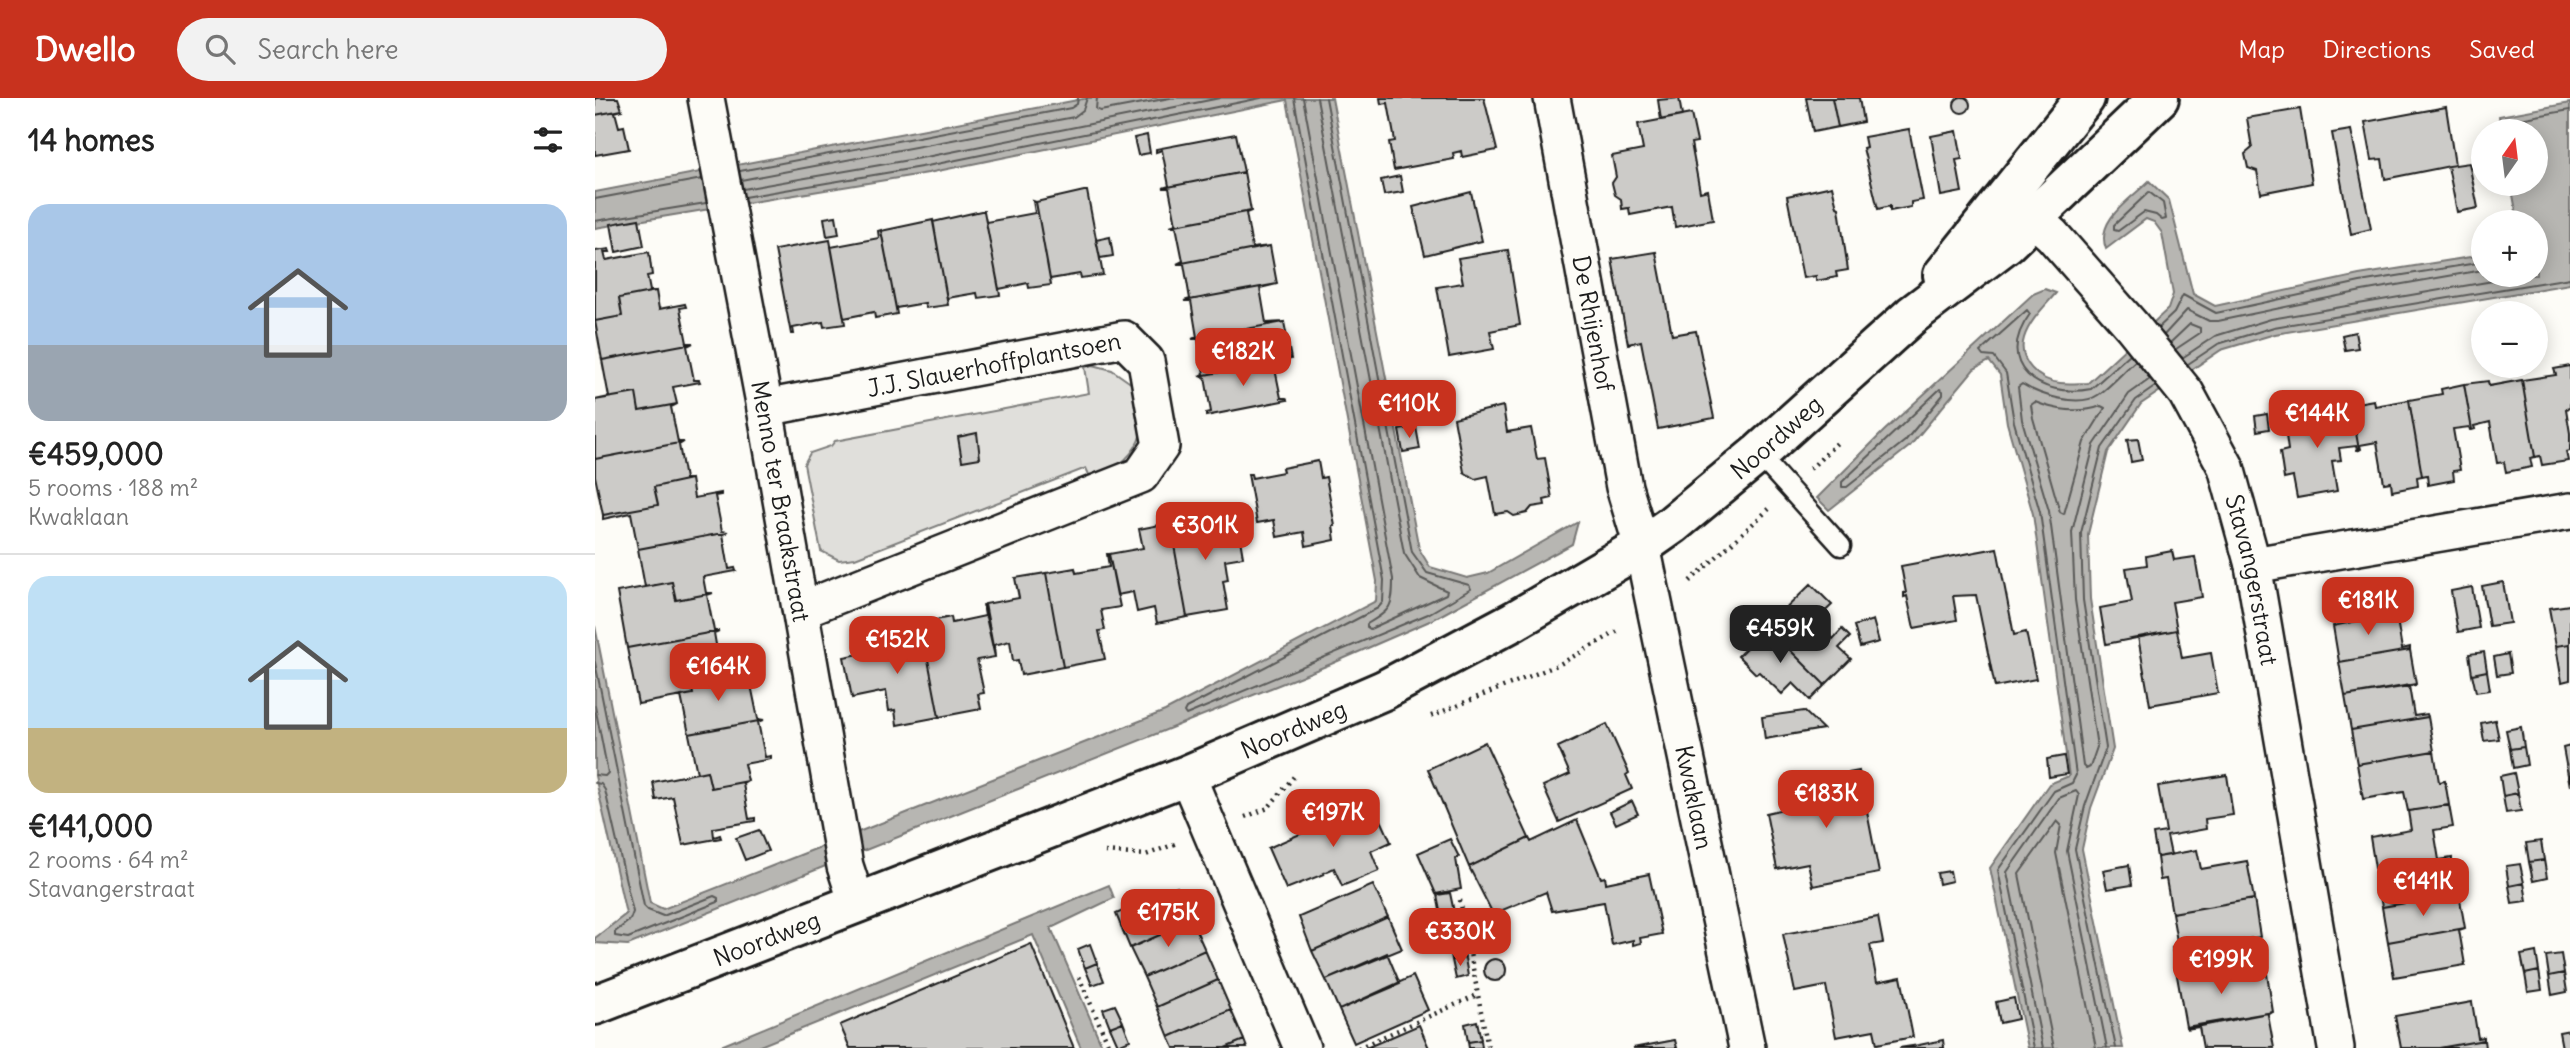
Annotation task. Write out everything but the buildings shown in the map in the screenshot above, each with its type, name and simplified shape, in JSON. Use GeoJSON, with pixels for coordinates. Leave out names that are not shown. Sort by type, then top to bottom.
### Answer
{"type":"FeatureCollection","features":[{"type":"Feature","properties":{"kind":"street","name":"Menno ter Braakstraat"},"geometry":{"type":"LineString","coordinates":[[706,98],[765,408],[845,866],[857,903]]}},
{"type":"Feature","properties":{"kind":"street","name":"De Rhijenhof"},"geometry":{"type":"LineString","coordinates":[[1552,98],[1624,487],[1642,546]]}},
{"type":"Feature","properties":{"kind":"street","name":"Noordweg"},"geometry":{"type":"LineString","coordinates":[[1912,315],[2085,98]]}},
{"type":"Feature","properties":{"kind":"street","name":"Noordweg"},"geometry":{"type":"LineString","coordinates":[[595,1005],[1187,775],[1384,690],[1514,621],[1642,546],[1758,454],[1912,315],[2007,243],[2159,98]]}},
{"type":"Feature","properties":{"kind":"street"},"geometry":{"type":"LineString","coordinates":[[1991,214],[2033,218]]}},
{"type":"Feature","properties":{"kind":"street","name":"Stavangerstraat"},"geometry":{"type":"LineString","coordinates":[[2033,218],[2052,235],[2132,326],[2186,393],[2226,467],[2253,565],[2336,1048]]}},
{"type":"Feature","properties":{"kind":"street","name":"J.J. Slauerhoffplantsoen"},"geometry":{"type":"LineString","coordinates":[[765,408],[1124,339],[1146,361],[1151,386],[1161,446],[1141,475],[801,610]]}},
{"type":"Feature","properties":{"kind":"street"},"geometry":{"type":"LineString","coordinates":[[2253,565],[2570,511]]}},
{"type":"Feature","properties":{"kind":"street","name":"Kwaklaan"},"geometry":{"type":"LineString","coordinates":[[1642,546],[1747,1048]]}},
{"type":"Feature","properties":{"kind":"street"},"geometry":{"type":"LineString","coordinates":[[1187,775],[1302,1048]]}},
{"type":"Feature","properties":{"kind":"lane"},"geometry":{"type":"LineString","coordinates":[[1758,454],[1841,546]]}},
{"type":"Feature","properties":{"kind":"path"},"geometry":{"type":"LineString","coordinates":[[1460,900],[1488,1048]]}},
{"type":"Feature","properties":{"kind":"path"},"geometry":{"type":"LineString","coordinates":[[1079,977],[1110,1048]]}},
{"type":"Feature","properties":{"kind":"path"},"geometry":{"type":"LineString","coordinates":[[1358,1048],[1477,995]]}},
{"type":"Feature","properties":{"kind":"shaded area"},"geometry":{"type":"Polygon","coordinates":[[[1093,365],[1112,370],[1132,384],[1141,415],[1142,427],[1138,442],[1134,450],[1115,468],[1091,479],[1086,468],[855,558],[839,560],[821,551],[804,464],[810,453],[831,446],[835,441],[1089,393],[1085,367],[1093,365]]]}},
{"type":"Feature","properties":{"kind":"water"},"geometry":{"type":"Polygon","coordinates":[[[1088,98],[1332,98],[1419,549],[1430,567],[1467,578],[1488,573],[1578,522],[1572,544],[1432,620],[1331,664],[628,945],[595,943],[595,938],[626,914],[595,776],[595,626],[650,903],[663,909],[1165,711],[1376,601],[1377,581],[1287,100],[928,173],[595,228],[595,192],[1088,98]]]}},
{"type":"Feature","properties":{"kind":"water"},"geometry":{"type":"Polygon","coordinates":[[[2570,103],[2570,284],[2275,334],[2221,350],[2141,404],[2108,452],[2088,534],[2090,599],[2113,749],[2091,808],[2082,849],[2123,1048],[2028,1048],[1990,868],[2049,784],[2069,776],[2033,514],[2007,423],[2000,375],[1989,361],[1974,369],[1910,446],[1829,510],[1817,498],[1884,431],[2033,294],[2045,289],[2056,293],[2026,332],[2024,354],[2031,368],[2038,374],[2060,383],[2088,383],[2168,309],[2173,294],[2162,233],[2154,222],[2146,219],[2106,249],[2104,238],[2110,219],[2149,181],[2169,200],[2193,294],[2215,306],[2359,275],[2471,257],[2471,287],[2548,287],[2548,210],[2516,210],[2513,196],[2548,196],[2548,119],[2499,119],[2499,116],[2570,103]]]}},
{"type":"Feature","properties":{"kind":"water"},"geometry":{"type":"Polygon","coordinates":[[[1109,885],[1114,898],[1051,928],[1103,1048],[1081,1048],[1033,935],[755,1048],[716,1048],[1109,885]]]}}]}
